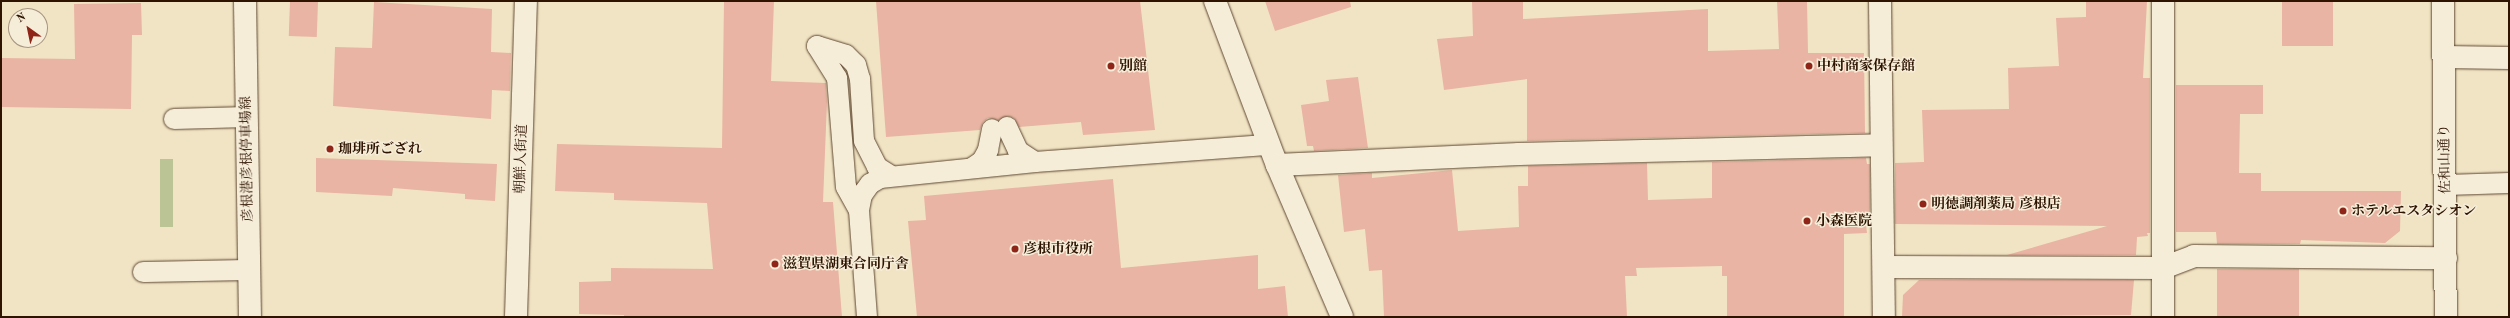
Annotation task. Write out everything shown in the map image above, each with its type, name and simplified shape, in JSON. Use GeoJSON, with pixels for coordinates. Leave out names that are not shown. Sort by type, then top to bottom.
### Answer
{"type":"FeatureCollection","features":[{"type":"Feature","properties":{"kind":"street","name":"彦根港彦根停車場線"},"geometry":{"type":"LineString","coordinates":[[245,1],[248,270],[250,317]]}},
{"type":"Feature","properties":{"kind":"street","name":"朝鮮人街道"},"geometry":{"type":"LineString","coordinates":[[516,317],[526,1]]}},
{"type":"Feature","properties":{"kind":"street"},"geometry":{"type":"LineString","coordinates":[[1880,1],[1886,26],[1886,99],[1880,145],[1884,317]]}},
{"type":"Feature","properties":{"kind":"street"},"geometry":{"type":"LineString","coordinates":[[2162,317],[2168,43],[2163,1]]}},
{"type":"Feature","properties":{"kind":"street","name":"佐和山通り"},"geometry":{"type":"LineString","coordinates":[[2443,1],[2446,186],[2446,317]]}},
{"type":"Feature","properties":{"kind":"street"},"geometry":{"type":"LineString","coordinates":[[1215,3],[1277,165],[1342,317]]}},
{"type":"Feature","properties":{"kind":"street"},"geometry":{"type":"LineString","coordinates":[[2444,57],[2509,58]]}},
{"type":"Feature","properties":{"kind":"street"},"geometry":{"type":"LineString","coordinates":[[1277,165],[1519,154],[1880,145]]}},
{"type":"Feature","properties":{"kind":"street"},"geometry":{"type":"LineString","coordinates":[[1884,267],[2163,268],[2194,256],[2446,258]]}},
{"type":"Feature","properties":{"kind":"lane"},"geometry":{"type":"LineString","coordinates":[[859,210],[846,187],[837,78],[817,46],[846,55],[856,65],[860,79],[864,142],[877,167],[890,175]]}},
{"type":"Feature","properties":{"kind":"lane"},"geometry":{"type":"LineString","coordinates":[[174,119],[246,117]]}},
{"type":"Feature","properties":{"kind":"lane"},"geometry":{"type":"LineString","coordinates":[[972,168],[982,161],[999,128],[1018,151],[1035,162]]}},
{"type":"Feature","properties":{"kind":"lane"},"geometry":{"type":"LineString","coordinates":[[867,317],[859,210],[862,195],[870,184],[890,175],[1035,162],[1269,145]]}},
{"type":"Feature","properties":{"kind":"lane"},"geometry":{"type":"LineString","coordinates":[[2446,186],[2509,183]]}},
{"type":"Feature","properties":{"kind":"lane"},"geometry":{"type":"LineString","coordinates":[[143,272],[248,270]]}},
{"type":"Feature","properties":{"kind":"green space"},"geometry":{"type":"Polygon","coordinates":[[[160,159],[173,159],[173,227],[160,227],[160,159]]]}},
{"type":"Feature","properties":{"kind":"building"},"geometry":{"type":"Polygon","coordinates":[[[290,1],[318,2],[317,37],[289,36],[290,1]]]}},
{"type":"Feature","properties":{"kind":"building"},"geometry":{"type":"Polygon","coordinates":[[[724,1],[774,1],[771,81],[826,83],[827,102],[823,202],[833,202],[842,317],[624,317],[624,315],[579,314],[579,282],[611,281],[611,268],[713,269],[707,203],[614,200],[614,193],[555,191],[557,144],[722,148],[724,1]]]}},
{"type":"Feature","properties":{"kind":"building"},"geometry":{"type":"Polygon","coordinates":[[[876,1],[1140,1],[1155,130],[1083,135],[1081,122],[1019,127],[1014,118],[1008,116],[998,120],[988,118],[983,122],[980,130],[886,137],[876,1]]]}},
{"type":"Feature","properties":{"kind":"building"},"geometry":{"type":"Polygon","coordinates":[[[1265,1],[1350,1],[1351,7],[1275,31],[1265,1]]]}},
{"type":"Feature","properties":{"kind":"building"},"geometry":{"type":"Polygon","coordinates":[[[1472,1],[1523,1],[1523,19],[1708,9],[1708,51],[1779,49],[1777,1],[1807,1],[1808,53],[1864,53],[1865,133],[1527,141],[1527,79],[1444,90],[1437,39],[1473,36],[1472,1]]]}},
{"type":"Feature","properties":{"kind":"building"},"geometry":{"type":"Polygon","coordinates":[[[2086,1],[2147,1],[2143,78],[2150,78],[2150,233],[2147,233],[2148,236],[2137,237],[2136,255],[2007,255],[2107,226],[1895,224],[1895,163],[1924,162],[1922,110],[2009,109],[2008,68],[2059,66],[2056,18],[2086,17],[2086,1]]]}},
{"type":"Feature","properties":{"kind":"building"},"geometry":{"type":"Polygon","coordinates":[[[2282,1],[2333,1],[2333,46],[2282,46],[2282,1]]]}},
{"type":"Feature","properties":{"kind":"building"},"geometry":{"type":"Polygon","coordinates":[[[374,2],[492,9],[491,52],[511,53],[510,91],[492,90],[491,119],[333,106],[335,47],[372,48],[374,2]]]}},
{"type":"Feature","properties":{"kind":"building"},"geometry":{"type":"Polygon","coordinates":[[[141,3],[142,35],[132,35],[131,109],[1,107],[1,58],[75,59],[74,4],[141,3]]]}},
{"type":"Feature","properties":{"kind":"building"},"geometry":{"type":"Polygon","coordinates":[[[1358,77],[1368,148],[1314,151],[1313,146],[1307,146],[1301,105],[1329,101],[1326,80],[1358,77]]]}},
{"type":"Feature","properties":{"kind":"building"},"geometry":{"type":"Polygon","coordinates":[[[2176,85],[2263,85],[2263,114],[2240,114],[2239,173],[2261,173],[2261,191],[2401,191],[2400,231],[2385,243],[2301,240],[2300,244],[2217,244],[2216,232],[2176,232],[2176,85]]]}},
{"type":"Feature","properties":{"kind":"building"},"geometry":{"type":"Polygon","coordinates":[[[316,158],[497,164],[495,201],[465,199],[465,194],[393,188],[392,196],[316,192],[316,158]]]}},
{"type":"Feature","properties":{"kind":"building"},"geometry":{"type":"Polygon","coordinates":[[[1866,158],[1867,164],[1870,164],[1870,224],[1866,224],[1867,233],[1844,234],[1844,317],[1727,317],[1727,276],[1722,276],[1722,266],[1636,268],[1637,276],[1625,276],[1627,317],[1384,317],[1382,270],[1369,271],[1365,229],[1344,232],[1338,175],[1372,173],[1372,178],[1452,170],[1458,231],[1519,227],[1518,186],[1528,186],[1528,166],[1647,163],[1648,200],[1712,198],[1712,162],[1866,158]]]}},
{"type":"Feature","properties":{"kind":"building","name":"彦根市役所"},"geometry":{"type":"Polygon","coordinates":[[[1113,179],[1121,268],[1258,255],[1258,289],[1285,286],[1288,317],[917,317],[908,221],[926,220],[924,196],[1113,179]]]}},
{"type":"Feature","properties":{"kind":"building"},"geometry":{"type":"Polygon","coordinates":[[[2217,269],[2299,269],[2299,317],[2217,317],[2217,269]]]}},
{"type":"Feature","properties":{"kind":"building"},"geometry":{"type":"Polygon","coordinates":[[[1919,280],[2134,280],[2131,315],[1902,317],[1903,295],[1919,280]]]}},
{"type":"Feature","properties":{"kind":"place","name":"別館"},"geometry":{"type":"Point","coordinates":[1111,66]}},
{"type":"Feature","properties":{"kind":"place","name":"中村商家保存館"},"geometry":{"type":"Point","coordinates":[1809,66]}},
{"type":"Feature","properties":{"kind":"place","name":"珈琲所ござれ"},"geometry":{"type":"Point","coordinates":[330,149]}},
{"type":"Feature","properties":{"kind":"place","name":"明徳調剤薬局 彦根店"},"geometry":{"type":"Point","coordinates":[1923,204]}},
{"type":"Feature","properties":{"kind":"place","name":"ホテルエスタシオン"},"geometry":{"type":"Point","coordinates":[2343,211]}},
{"type":"Feature","properties":{"kind":"place","name":"小森医院"},"geometry":{"type":"Point","coordinates":[1807,221]}},
{"type":"Feature","properties":{"kind":"place","name":"彦根市役所"},"geometry":{"type":"Point","coordinates":[1015,249]}},
{"type":"Feature","properties":{"kind":"place","name":"滋賀県湖東合同庁舎"},"geometry":{"type":"Point","coordinates":[775,264]}}]}
